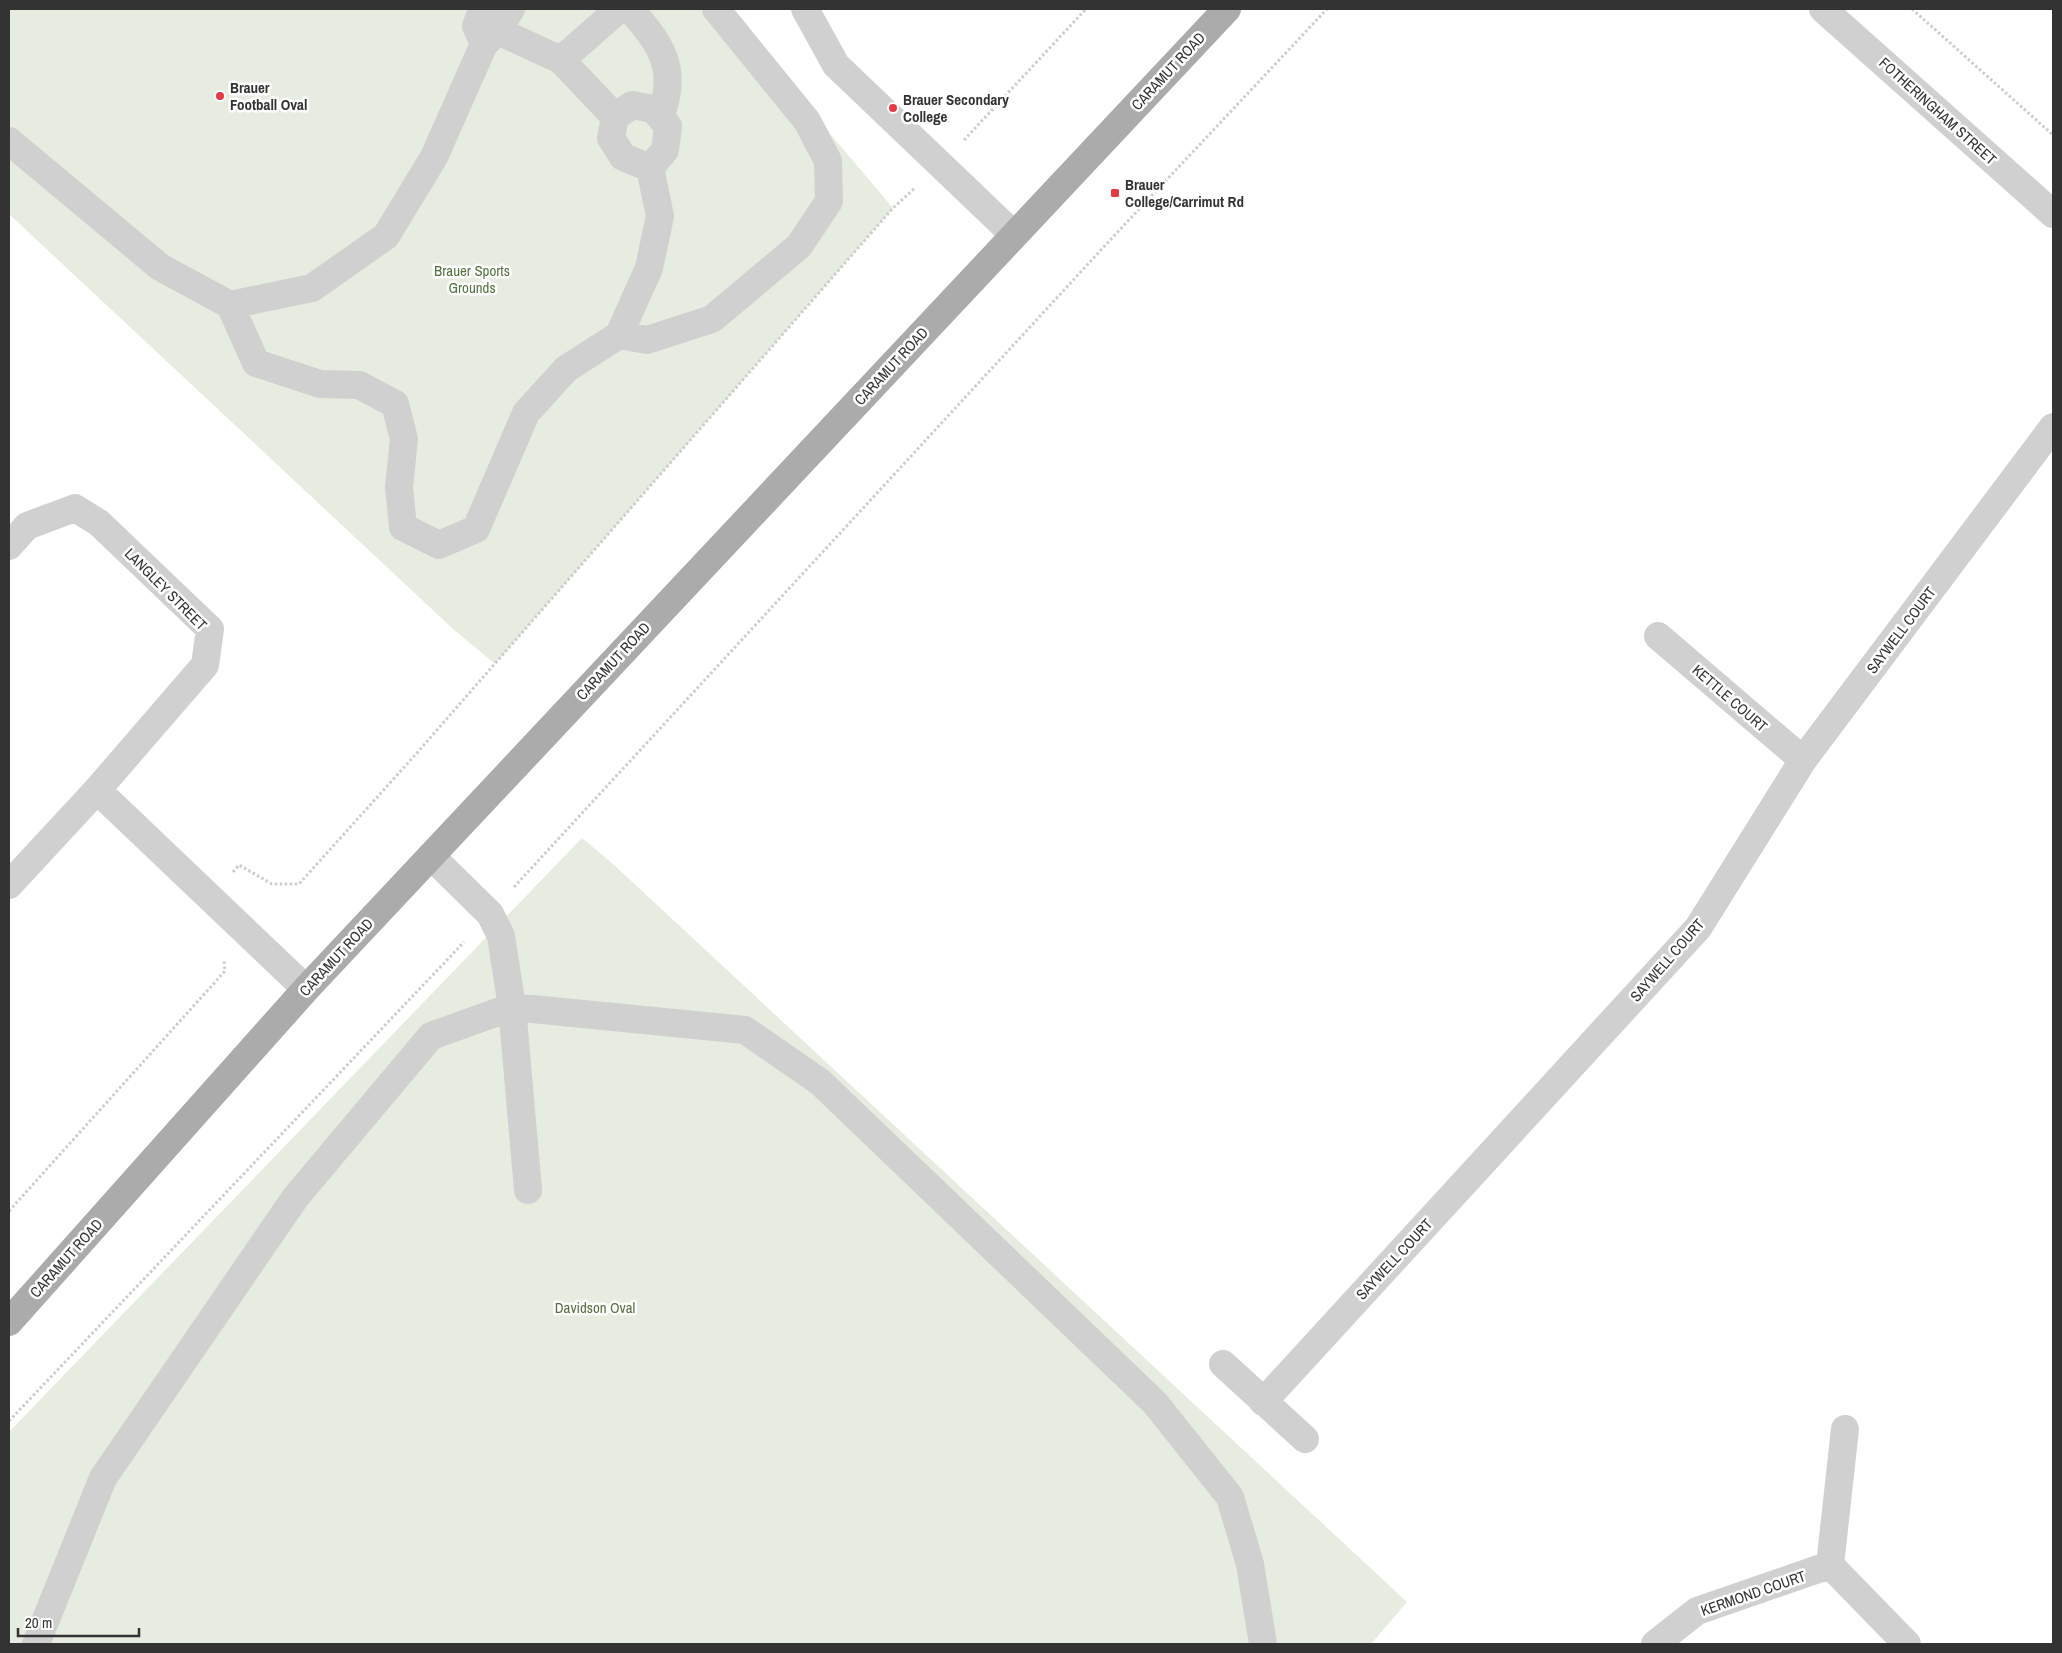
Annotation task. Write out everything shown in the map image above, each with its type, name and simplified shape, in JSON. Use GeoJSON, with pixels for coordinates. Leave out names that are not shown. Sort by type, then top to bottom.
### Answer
{"type":"FeatureCollection","features":[{"type":"Feature","properties":{"kind":"main road","name":"CARAMUT ROAD"},"geometry":{"type":"LineString","coordinates":[[9,1322],[306,989],[1227,9]]}},
{"type":"Feature","properties":{"kind":"street"},"geometry":{"type":"LineString","coordinates":[[561,60],[618,9]]}},
{"type":"Feature","properties":{"kind":"street"},"geometry":{"type":"LineString","coordinates":[[630,9],[651,33],[664,56],[668,78],[665,105],[660,118]]}},
{"type":"Feature","properties":{"kind":"street"},"geometry":{"type":"LineString","coordinates":[[619,335],[647,340],[712,319],[800,246],[829,201],[828,161],[807,121],[716,9]]}},
{"type":"Feature","properties":{"kind":"street"},"geometry":{"type":"LineString","coordinates":[[805,9],[836,66],[1014,235]]}},
{"type":"Feature","properties":{"kind":"street","name":"FOTHERINGHAM STREET"},"geometry":{"type":"LineString","coordinates":[[1823,9],[2053,214]]}},
{"type":"Feature","properties":{"kind":"street"},"geometry":{"type":"LineString","coordinates":[[230,304],[312,288],[386,236],[434,157],[495,23],[561,60],[615,117]]}},
{"type":"Feature","properties":{"kind":"street"},"geometry":{"type":"LineString","coordinates":[[632,105],[653,109],[668,126],[665,150],[650,168],[623,158],[611,138],[615,117],[632,105]]}},
{"type":"Feature","properties":{"kind":"street"},"geometry":{"type":"LineString","coordinates":[[9,141],[160,267],[230,304],[256,363],[320,384],[359,385],[395,404],[404,439],[399,487],[403,527],[439,545],[476,529],[526,413],[566,368],[619,335],[649,268],[660,216],[650,168]]}},
{"type":"Feature","properties":{"kind":"street","name":"SAYWELL COURT"},"geometry":{"type":"LineString","coordinates":[[1264,1402],[1698,928],[1803,760],[2053,428]]}},
{"type":"Feature","properties":{"kind":"street","name":"LANGLEY STREET"},"geometry":{"type":"LineString","coordinates":[[9,546],[28,526],[75,508],[99,523],[210,629],[205,665],[97,790],[9,885]]}},
{"type":"Feature","properties":{"kind":"street","name":"KETTLE COURT"},"geometry":{"type":"LineString","coordinates":[[1658,636],[1803,760]]}},
{"type":"Feature","properties":{"kind":"street"},"geometry":{"type":"LineString","coordinates":[[97,790],[306,989]]}},
{"type":"Feature","properties":{"kind":"street"},"geometry":{"type":"LineString","coordinates":[[431,856],[490,914],[501,936],[512,1007],[528,1190]]}},
{"type":"Feature","properties":{"kind":"street"},"geometry":{"type":"LineString","coordinates":[[36,1644],[103,1478],[295,1198],[431,1036],[512,1007],[745,1030],[820,1082],[1155,1403],[1230,1497],[1250,1564],[1263,1644]]}},
{"type":"Feature","properties":{"kind":"street"},"geometry":{"type":"LineString","coordinates":[[1223,1364],[1305,1439]]}},
{"type":"Feature","properties":{"kind":"street"},"geometry":{"type":"LineString","coordinates":[[1845,1429],[1830,1566],[1907,1644]]}},
{"type":"Feature","properties":{"kind":"street","name":"KERMOND COURT"},"geometry":{"type":"LineString","coordinates":[[1655,1644],[1697,1611],[1830,1566]]}},
{"type":"Feature","properties":{"kind":"path"},"geometry":{"type":"LineString","coordinates":[[210,898],[239,865],[272,884],[300,884],[893,208],[941,166],[1086,9]]}},
{"type":"Feature","properties":{"kind":"path"},"geometry":{"type":"LineString","coordinates":[[9,1422],[490,914],[1106,245],[1327,9]]}},
{"type":"Feature","properties":{"kind":"path"},"geometry":{"type":"LineString","coordinates":[[1912,9],[2053,135]]}},
{"type":"Feature","properties":{"kind":"path"},"geometry":{"type":"LineString","coordinates":[[9,1211],[225,971],[223,955]]}},
{"type":"Feature","properties":{"kind":"green space","name":"Brauer Sports Grounds"},"geometry":{"type":"Polygon","coordinates":[[[9,9],[724,9],[893,208],[495,664],[452,628],[9,214],[9,9]]]}},
{"type":"Feature","properties":{"kind":"green space","name":"Davidson Oval"},"geometry":{"type":"Polygon","coordinates":[[[582,838],[613,864],[1407,1602],[1371,1644],[9,1644],[9,1432],[582,838]]]}},
{"type":"Feature","properties":{"kind":"place","name":"Brauer Football Oval"},"geometry":{"type":"Point","coordinates":[220,96]}},
{"type":"Feature","properties":{"kind":"place","name":"Brauer Secondary College"},"geometry":{"type":"Point","coordinates":[893,108]}},
{"type":"Feature","properties":{"kind":"place","name":"Brauer College/Carrimut Rd"},"geometry":{"type":"Point","coordinates":[1115,193]}}]}
